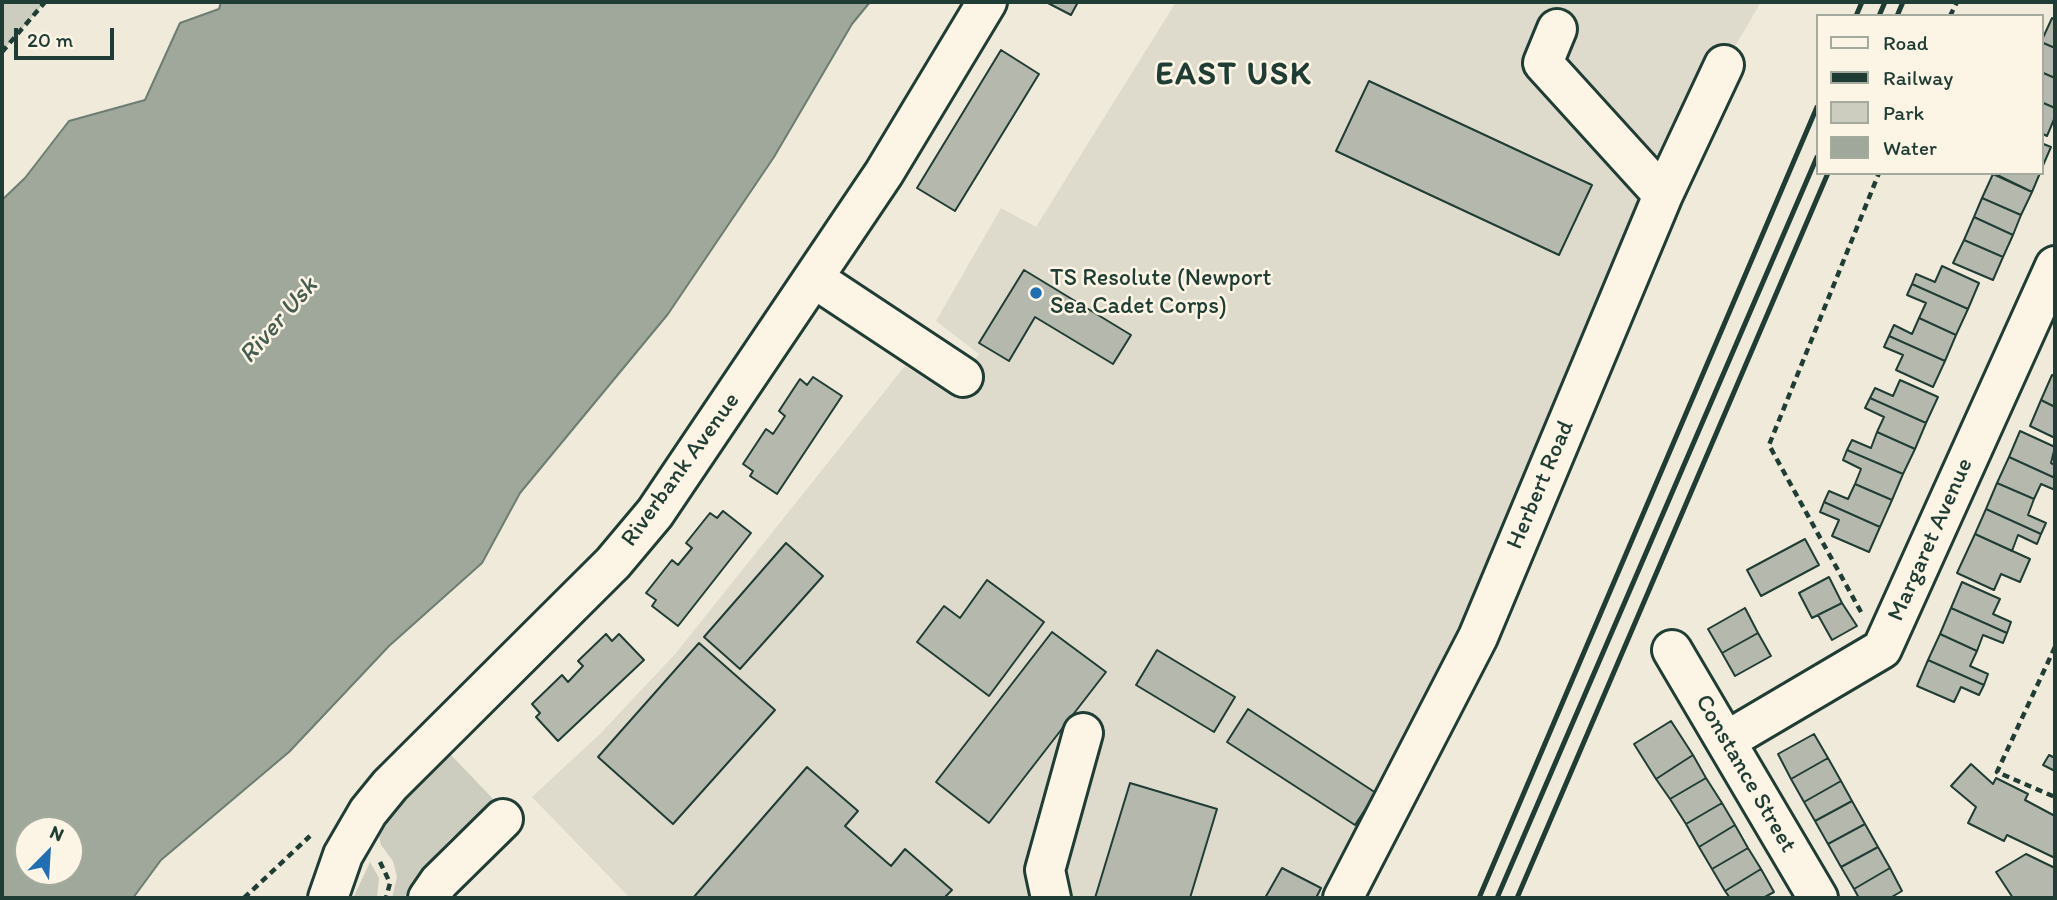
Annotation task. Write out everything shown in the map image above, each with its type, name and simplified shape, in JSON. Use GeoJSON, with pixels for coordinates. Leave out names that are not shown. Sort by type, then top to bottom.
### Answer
{"type":"FeatureCollection","features":[{"type":"Feature","properties":{"kind":"street","name":"Riverbank Avenue"},"geometry":{"type":"LineString","coordinates":[[328,898],[343,855],[368,812],[390,785],[613,563],[690,464],[765,347],[815,279],[884,173],[987,2]]}},
{"type":"Feature","properties":{"kind":"street"},"geometry":{"type":"LineString","coordinates":[[1557,29],[1543,63],[1663,195]]}},
{"type":"Feature","properties":{"kind":"street","name":"Herbert Road"},"geometry":{"type":"LineString","coordinates":[[1343,898],[1478,637],[1663,195],[1724,65]]}},
{"type":"Feature","properties":{"kind":"street","name":"Margaret Avenue"},"geometry":{"type":"LineString","coordinates":[[1726,741],[1882,649],[2055,266]]}},
{"type":"Feature","properties":{"kind":"street"},"geometry":{"type":"LineString","coordinates":[[815,279],[963,377]]}},
{"type":"Feature","properties":{"kind":"street","name":"Constance Street"},"geometry":{"type":"LineString","coordinates":[[1672,650],[1818,898]]}},
{"type":"Feature","properties":{"kind":"street"},"geometry":{"type":"LineString","coordinates":[[1051,898],[1045,870],[1083,733]]}},
{"type":"Feature","properties":{"kind":"street"},"geometry":{"type":"LineString","coordinates":[[428,898],[439,882],[503,819]]}},
{"type":"Feature","properties":{"kind":"path"},"geometry":{"type":"LineString","coordinates":[[2,52],[44,2]]}},
{"type":"Feature","properties":{"kind":"path"},"geometry":{"type":"LineString","coordinates":[[1879,175],[1769,445],[1882,649]]}},
{"type":"Feature","properties":{"kind":"path"},"geometry":{"type":"LineString","coordinates":[[2055,647],[1997,772],[2055,797]]}},
{"type":"Feature","properties":{"kind":"path"},"geometry":{"type":"LineString","coordinates":[[244,898],[312,835]]}},
{"type":"Feature","properties":{"kind":"shaded area"},"geometry":{"type":"Polygon","coordinates":[[[1176,2],[1761,2],[1724,65],[1343,898],[630,898],[532,797],[601,733],[676,653],[905,366],[950,395],[979,354],[936,321],[1001,208],[1036,227],[1176,2]]]}},
{"type":"Feature","properties":{"kind":"green space"},"geometry":{"type":"Polygon","coordinates":[[[2,2],[45,2],[2,52],[2,2]]]}},
{"type":"Feature","properties":{"kind":"green space"},"geometry":{"type":"Polygon","coordinates":[[[450,754],[497,803],[450,839],[413,881],[404,898],[392,898],[397,877],[393,861],[381,845],[379,836],[393,812],[423,778],[450,754]]]}},
{"type":"Feature","properties":{"kind":"green space"},"geometry":{"type":"Polygon","coordinates":[[[370,862],[379,878],[377,898],[353,898],[370,862]]]}},
{"type":"Feature","properties":{"kind":"water","name":"River Usk"},"geometry":{"type":"Polygon","coordinates":[[[221,2],[870,2],[852,24],[774,157],[668,314],[520,493],[482,563],[389,646],[289,752],[161,860],[133,898],[2,898],[2,200],[25,178],[69,121],[145,100],[180,23],[219,9],[221,2]]]}},
{"type":"Feature","properties":{"kind":"building"},"geometry":{"type":"Polygon","coordinates":[[[1046,2],[1078,2],[1071,15],[1046,2]]]}},
{"type":"Feature","properties":{"kind":"building"},"geometry":{"type":"Polygon","coordinates":[[[2052,18],[2055,20],[2055,48],[2043,43],[2052,18]]]}},
{"type":"Feature","properties":{"kind":"building"},"geometry":{"type":"Polygon","coordinates":[[[2043,43],[2055,48],[2055,78],[2043,73],[2043,43]]]}},
{"type":"Feature","properties":{"kind":"building"},"geometry":{"type":"Polygon","coordinates":[[[1001,50],[1039,74],[955,211],[917,188],[1001,50]]]}},
{"type":"Feature","properties":{"kind":"building"},"geometry":{"type":"Polygon","coordinates":[[[2043,73],[2055,78],[2055,108],[2043,103],[2043,73]]]}},
{"type":"Feature","properties":{"kind":"building"},"geometry":{"type":"Polygon","coordinates":[[[1369,81],[1592,185],[1559,255],[1336,151],[1369,81]]]}},
{"type":"Feature","properties":{"kind":"building"},"geometry":{"type":"Polygon","coordinates":[[[2043,103],[2055,108],[2055,117],[2047,136],[2043,134],[2043,103]]]}},
{"type":"Feature","properties":{"kind":"building"},"geometry":{"type":"Polygon","coordinates":[[[2043,144],[2051,147],[2043,165],[2043,144]]]}},
{"type":"Feature","properties":{"kind":"building"},"geometry":{"type":"Polygon","coordinates":[[[1993,175],[2032,192],[2021,215],[1982,198],[1993,175]]]}},
{"type":"Feature","properties":{"kind":"building"},"geometry":{"type":"Polygon","coordinates":[[[1997,175],[2039,175],[2032,192],[1997,175]]]}},
{"type":"Feature","properties":{"kind":"building"},"geometry":{"type":"Polygon","coordinates":[[[1982,198],[2021,215],[2013,235],[1974,217],[1982,198]]]}},
{"type":"Feature","properties":{"kind":"building"},"geometry":{"type":"Polygon","coordinates":[[[1974,217],[2013,235],[2003,257],[1964,240],[1974,217]]]}},
{"type":"Feature","properties":{"kind":"building"},"geometry":{"type":"Polygon","coordinates":[[[1964,240],[2003,257],[1993,280],[1953,263],[1964,240]]]}},
{"type":"Feature","properties":{"kind":"building"},"geometry":{"type":"Polygon","coordinates":[[[1942,266],[1979,283],[1968,309],[1912,284],[1916,274],[1935,282],[1942,266]]]}},
{"type":"Feature","properties":{"kind":"building","name":"TS Resolute (Newport Sea Cadet Corps)"},"geometry":{"type":"Polygon","coordinates":[[[1024,270],[1131,335],[1113,364],[1035,317],[1009,361],[979,343],[1024,270]]]}},
{"type":"Feature","properties":{"kind":"building"},"geometry":{"type":"Polygon","coordinates":[[[1912,284],[1968,309],[1956,335],[1919,318],[1926,303],[1907,295],[1912,284]]]}},
{"type":"Feature","properties":{"kind":"building"},"geometry":{"type":"Polygon","coordinates":[[[1919,318],[1956,335],[1945,361],[1889,336],[1894,325],[1912,334],[1919,318]]]}},
{"type":"Feature","properties":{"kind":"building"},"geometry":{"type":"Polygon","coordinates":[[[1889,336],[1945,361],[1933,387],[1896,370],[1903,355],[1884,347],[1889,336]]]}},
{"type":"Feature","properties":{"kind":"building"},"geometry":{"type":"Polygon","coordinates":[[[2052,375],[2055,376],[2055,407],[2041,400],[2052,375]]]}},
{"type":"Feature","properties":{"kind":"building"},"geometry":{"type":"Polygon","coordinates":[[[813,377],[842,396],[777,494],[750,476],[753,471],[743,464],[766,429],[773,434],[785,416],[779,411],[800,379],[807,385],[813,377]]]}},
{"type":"Feature","properties":{"kind":"building"},"geometry":{"type":"Polygon","coordinates":[[[1900,380],[1938,397],[1926,423],[1870,398],[1875,388],[1893,396],[1900,380]]]}},
{"type":"Feature","properties":{"kind":"building"},"geometry":{"type":"Polygon","coordinates":[[[1870,398],[1926,423],[1915,449],[1877,432],[1884,417],[1865,408],[1870,398]]]}},
{"type":"Feature","properties":{"kind":"building"},"geometry":{"type":"Polygon","coordinates":[[[2041,400],[2055,407],[2055,438],[2030,426],[2041,400]]]}},
{"type":"Feature","properties":{"kind":"building"},"geometry":{"type":"Polygon","coordinates":[[[2020,431],[2055,447],[2051,463],[2055,465],[2055,478],[2009,457],[2020,431]]]}},
{"type":"Feature","properties":{"kind":"building"},"geometry":{"type":"Polygon","coordinates":[[[1877,432],[1915,449],[1903,474],[1847,450],[1852,440],[1871,448],[1877,432]]]}},
{"type":"Feature","properties":{"kind":"building"},"geometry":{"type":"Polygon","coordinates":[[[1847,450],[1903,474],[1892,500],[1855,484],[1861,469],[1843,460],[1847,450]]]}},
{"type":"Feature","properties":{"kind":"building"},"geometry":{"type":"Polygon","coordinates":[[[2009,457],[2055,478],[2055,490],[2041,484],[2034,499],[1997,483],[2009,457]]]}},
{"type":"Feature","properties":{"kind":"building"},"geometry":{"type":"Polygon","coordinates":[[[1997,483],[2034,499],[2028,515],[2046,523],[2041,534],[1986,509],[1997,483]]]}},
{"type":"Feature","properties":{"kind":"building"},"geometry":{"type":"Polygon","coordinates":[[[1855,484],[1892,500],[1880,527],[1824,502],[1829,491],[1848,499],[1855,484]]]}},
{"type":"Feature","properties":{"kind":"building"},"geometry":{"type":"Polygon","coordinates":[[[1824,502],[1880,527],[1869,552],[1832,536],[1839,520],[1820,512],[1824,502]]]}},
{"type":"Feature","properties":{"kind":"building"},"geometry":{"type":"Polygon","coordinates":[[[1986,509],[2041,534],[2037,544],[2018,535],[2012,551],[1975,534],[1986,509]]]}},
{"type":"Feature","properties":{"kind":"building"},"geometry":{"type":"Polygon","coordinates":[[[723,511],[751,533],[678,626],[652,606],[656,600],[646,593],[672,560],[678,565],[692,548],[686,543],[710,513],[717,518],[723,511]]]}},
{"type":"Feature","properties":{"kind":"building"},"geometry":{"type":"Polygon","coordinates":[[[1975,534],[2030,559],[2020,582],[2001,574],[1994,590],[1957,573],[1975,534]]]}},
{"type":"Feature","properties":{"kind":"building"},"geometry":{"type":"Polygon","coordinates":[[[1805,539],[1819,565],[1761,596],[1747,570],[1805,539]]]}},
{"type":"Feature","properties":{"kind":"building"},"geometry":{"type":"Polygon","coordinates":[[[786,543],[823,576],[740,669],[704,637],[786,543]]]}},
{"type":"Feature","properties":{"kind":"building"},"geometry":{"type":"Polygon","coordinates":[[[1829,577],[1842,603],[1812,618],[1799,593],[1829,577]]]}},
{"type":"Feature","properties":{"kind":"building"},"geometry":{"type":"Polygon","coordinates":[[[987,580],[1044,622],[989,696],[917,642],[944,606],[960,618],[987,580]]]}},
{"type":"Feature","properties":{"kind":"building"},"geometry":{"type":"Polygon","coordinates":[[[1962,582],[2000,599],[1993,614],[2011,622],[2007,633],[1951,608],[1962,582]]]}},
{"type":"Feature","properties":{"kind":"building"},"geometry":{"type":"Polygon","coordinates":[[[1842,603],[1857,626],[1832,640],[1818,615],[1842,603]]]}},
{"type":"Feature","properties":{"kind":"building"},"geometry":{"type":"Polygon","coordinates":[[[1745,608],[1758,633],[1722,653],[1708,629],[1745,608]]]}},
{"type":"Feature","properties":{"kind":"building"},"geometry":{"type":"Polygon","coordinates":[[[1951,608],[2007,633],[2003,643],[1983,635],[1977,651],[1940,634],[1951,608]]]}},
{"type":"Feature","properties":{"kind":"building"},"geometry":{"type":"Polygon","coordinates":[[[1052,632],[1106,672],[989,823],[936,782],[1052,632]]]}},
{"type":"Feature","properties":{"kind":"building"},"geometry":{"type":"Polygon","coordinates":[[[1758,633],[1771,656],[1735,676],[1722,653],[1758,633]]]}},
{"type":"Feature","properties":{"kind":"building"},"geometry":{"type":"Polygon","coordinates":[[[606,634],[612,641],[619,634],[644,660],[558,741],[536,717],[540,713],[532,704],[562,675],[568,682],[583,666],[578,661],[606,634]]]}},
{"type":"Feature","properties":{"kind":"building"},"geometry":{"type":"Polygon","coordinates":[[[1940,634],[1977,651],[1970,666],[1988,674],[1984,685],[1928,660],[1940,634]]]}},
{"type":"Feature","properties":{"kind":"building"},"geometry":{"type":"Polygon","coordinates":[[[699,643],[775,710],[673,824],[598,757],[699,643]]]}},
{"type":"Feature","properties":{"kind":"building"},"geometry":{"type":"Polygon","coordinates":[[[1157,650],[1235,697],[1214,732],[1136,685],[1157,650]]]}},
{"type":"Feature","properties":{"kind":"building"},"geometry":{"type":"Polygon","coordinates":[[[1928,660],[1984,685],[1979,695],[1961,687],[1954,702],[1917,686],[1928,660]]]}},
{"type":"Feature","properties":{"kind":"building"},"geometry":{"type":"Polygon","coordinates":[[[1248,709],[1376,793],[1355,825],[1227,742],[1248,709]]]}},
{"type":"Feature","properties":{"kind":"building"},"geometry":{"type":"Polygon","coordinates":[[[1671,721],[1693,755],[1656,779],[1634,744],[1671,721]]]}},
{"type":"Feature","properties":{"kind":"building"},"geometry":{"type":"Polygon","coordinates":[[[1814,734],[1828,758],[1791,779],[1778,754],[1814,734]]]}},
{"type":"Feature","properties":{"kind":"building"},"geometry":{"type":"Polygon","coordinates":[[[1693,755],[1706,778],[1670,799],[1656,779],[1693,755]]]}},
{"type":"Feature","properties":{"kind":"building"},"geometry":{"type":"Polygon","coordinates":[[[2049,755],[2055,758],[2055,771],[2043,765],[2049,755]]]}},
{"type":"Feature","properties":{"kind":"building"},"geometry":{"type":"Polygon","coordinates":[[[1828,758],[1841,781],[1804,802],[1791,779],[1828,758]]]}},
{"type":"Feature","properties":{"kind":"building"},"geometry":{"type":"Polygon","coordinates":[[[1971,764],[1993,784],[1996,778],[2028,794],[2025,800],[2055,816],[2055,858],[2007,835],[2004,841],[1968,823],[1976,807],[1951,786],[1971,764]]]}},
{"type":"Feature","properties":{"kind":"building"},"geometry":{"type":"Polygon","coordinates":[[[807,767],[858,811],[845,826],[891,866],[905,849],[952,890],[944,898],[693,898],[807,767]]]}},
{"type":"Feature","properties":{"kind":"building"},"geometry":{"type":"Polygon","coordinates":[[[1706,778],[1722,803],[1686,824],[1670,799],[1706,778]]]}},
{"type":"Feature","properties":{"kind":"building"},"geometry":{"type":"Polygon","coordinates":[[[1841,781],[1852,801],[1815,821],[1804,802],[1841,781]]]}},
{"type":"Feature","properties":{"kind":"building"},"geometry":{"type":"Polygon","coordinates":[[[1130,783],[1217,809],[1190,898],[1095,898],[1130,783]]]}},
{"type":"Feature","properties":{"kind":"building"},"geometry":{"type":"Polygon","coordinates":[[[1852,801],[1865,824],[1828,844],[1815,821],[1852,801]]]}},
{"type":"Feature","properties":{"kind":"building"},"geometry":{"type":"Polygon","coordinates":[[[1722,803],[1735,825],[1699,847],[1686,824],[1722,803]]]}},
{"type":"Feature","properties":{"kind":"building"},"geometry":{"type":"Polygon","coordinates":[[[1865,824],[1878,847],[1841,867],[1828,844],[1865,824]]]}},
{"type":"Feature","properties":{"kind":"building"},"geometry":{"type":"Polygon","coordinates":[[[1735,825],[1748,848],[1712,869],[1699,847],[1735,825]]]}},
{"type":"Feature","properties":{"kind":"building"},"geometry":{"type":"Polygon","coordinates":[[[1878,847],[1890,868],[1854,889],[1841,867],[1878,847]]]}},
{"type":"Feature","properties":{"kind":"building"},"geometry":{"type":"Polygon","coordinates":[[[1748,848],[1761,869],[1725,891],[1712,869],[1748,848]]]}},
{"type":"Feature","properties":{"kind":"building"},"geometry":{"type":"Polygon","coordinates":[[[2026,854],[2055,868],[2055,898],[2013,898],[1996,872],[2026,854]]]}},
{"type":"Feature","properties":{"kind":"building"},"geometry":{"type":"Polygon","coordinates":[[[1282,868],[1321,888],[1316,898],[1265,898],[1282,868]]]}},
{"type":"Feature","properties":{"kind":"building"},"geometry":{"type":"Polygon","coordinates":[[[1890,868],[1902,891],[1890,898],[1859,898],[1854,889],[1890,868]]]}},
{"type":"Feature","properties":{"kind":"building"},"geometry":{"type":"Polygon","coordinates":[[[1761,869],[1774,892],[1763,898],[1730,898],[1725,891],[1761,869]]]}},
{"type":"Feature","properties":{"kind":"railway"},"geometry":{"type":"LineString","coordinates":[[1857,14],[1862,2]]}},
{"type":"Feature","properties":{"kind":"railway"},"geometry":{"type":"LineString","coordinates":[[1880,14],[1885,2]]}},
{"type":"Feature","properties":{"kind":"railway"},"geometry":{"type":"LineString","coordinates":[[1898,14],[1903,2]]}},
{"type":"Feature","properties":{"kind":"railway"},"geometry":{"type":"LineString","coordinates":[[1479,898],[1815,112]]}},
{"type":"Feature","properties":{"kind":"railway"},"geometry":{"type":"LineString","coordinates":[[1497,898],[1815,162]]}},
{"type":"Feature","properties":{"kind":"railway"},"geometry":{"type":"LineString","coordinates":[[1517,898],[1827,175]]}},
{"type":"Feature","properties":{"kind":"place","name":"TS Resolute (Newport Sea Cadet Corps)"},"geometry":{"type":"Point","coordinates":[1036,293]}},
{"type":"Feature","properties":{"kind":"district","name":"EAST USK"},"geometry":{"type":"Point","coordinates":[1234,76]}}]}
